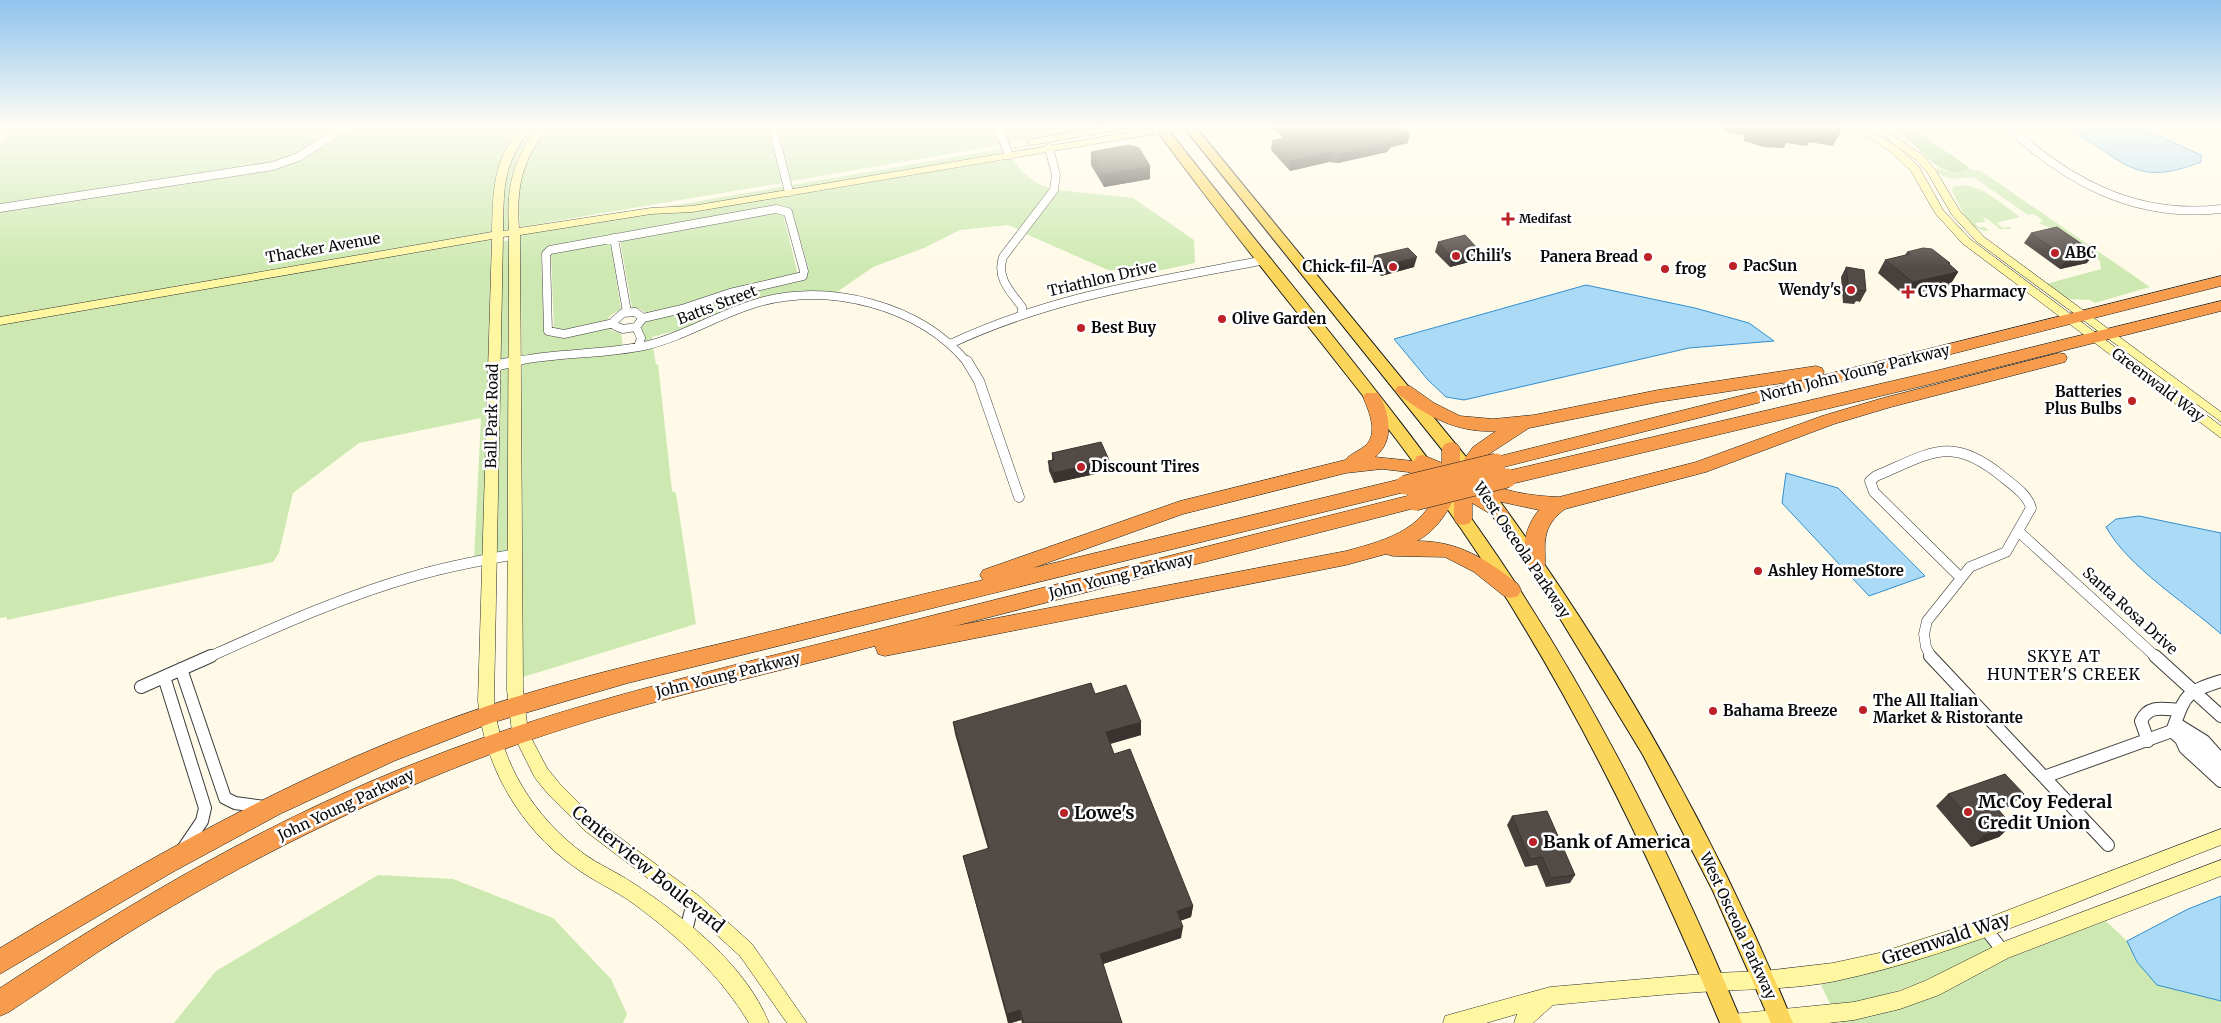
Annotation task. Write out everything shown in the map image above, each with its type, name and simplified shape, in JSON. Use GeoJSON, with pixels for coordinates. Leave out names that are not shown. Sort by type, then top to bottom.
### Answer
{"type":"FeatureCollection","features":[{"type":"Feature","properties":{"kind":"highway","name":"North John Young Parkway"},"geometry":{"type":"LineString","coordinates":[[1496,463],[2078,318],[2218,281]]}},
{"type":"Feature","properties":{"kind":"highway","name":"North John Young Parkway"},"geometry":{"type":"LineString","coordinates":[[1508,478],[2100,338],[2214,307]]}},
{"type":"Feature","properties":{"kind":"highway"},"geometry":{"type":"LineString","coordinates":[[902,607],[940,591],[1180,508],[1346,466],[1382,463],[1426,467],[1456,482],[1484,492],[1535,504],[1559,504],[1700,467],[1828,420],[1889,402],[2047,363],[2100,338]]}},
{"type":"Feature","properties":{"kind":"highway"},"geometry":{"type":"LineString","coordinates":[[1404,390],[1430,410],[1460,422],[1486,425],[1531,421],[1638,400],[1888,360],[1988,340]]}},
{"type":"Feature","properties":{"kind":"highway"},"geometry":{"type":"LineString","coordinates":[[1346,466],[1365,457],[1379,441],[1381,421],[1372,397]]}},
{"type":"Feature","properties":{"kind":"highway"},"geometry":{"type":"LineString","coordinates":[[1379,550],[1405,539],[1426,525],[1439,510],[1456,482],[1482,448],[1493,439],[1531,421]]}},
{"type":"Feature","properties":{"kind":"highway"},"geometry":{"type":"LineString","coordinates":[[1451,448],[1463,518]]}},
{"type":"Feature","properties":{"kind":"highway","name":"John Young Parkway"},"geometry":{"type":"LineString","coordinates":[[0,1003],[120,924],[241,855],[326,811],[520,732],[1410,493],[1496,463]]}},
{"type":"Feature","properties":{"kind":"highway","name":"John Young Parkway"},"geometry":{"type":"LineString","coordinates":[[0,962],[115,890],[268,808],[402,747],[486,715],[591,684],[902,607],[1410,493],[1508,478]]}},
{"type":"Feature","properties":{"kind":"highway"},"geometry":{"type":"LineString","coordinates":[[1456,482],[1499,512]]}},
{"type":"Feature","properties":{"kind":"highway"},"geometry":{"type":"LineString","coordinates":[[1536,564],[1534,540],[1540,521],[1559,504]]}},
{"type":"Feature","properties":{"kind":"highway"},"geometry":{"type":"LineString","coordinates":[[707,681],[1379,550],[1423,547],[1455,551],[1481,565],[1511,590]]}},
{"type":"Feature","properties":{"kind":"main road"},"geometry":{"type":"LineString","coordinates":[[1197,173],[1426,467]]}},
{"type":"Feature","properties":{"kind":"main road"},"geometry":{"type":"LineString","coordinates":[[1227,173],[1451,448]]}},
{"type":"Feature","properties":{"kind":"main road","name":"West Osceola Parkway"},"geometry":{"type":"LineString","coordinates":[[1484,492],[1536,564],[1650,749],[1721,884],[1781,1021]]}},
{"type":"Feature","properties":{"kind":"main road","name":"West Osceola Parkway"},"geometry":{"type":"LineString","coordinates":[[1463,518],[1511,590],[1598,738],[1662,866],[1732,1023]]}},
{"type":"Feature","properties":{"kind":"street"},"geometry":{"type":"LineString","coordinates":[[0,208],[229,173]]}},
{"type":"Feature","properties":{"kind":"street","name":"Ball Park Road"},"geometry":{"type":"LineString","coordinates":[[486,715],[496,235],[500,173]]}},
{"type":"Feature","properties":{"kind":"street","name":"Ball Park Road"},"geometry":{"type":"LineString","coordinates":[[516,173],[514,232],[517,706]]}},
{"type":"Feature","properties":{"kind":"street"},"geometry":{"type":"LineString","coordinates":[[784,173],[788,188]]}},
{"type":"Feature","properties":{"kind":"street","name":"Thacker Avenue"},"geometry":{"type":"LineString","coordinates":[[0,321],[514,232],[651,211],[692,209],[788,188],[877,173]]}},
{"type":"Feature","properties":{"kind":"street"},"geometry":{"type":"LineString","coordinates":[[1022,312],[1022,307],[1002,280],[998,270],[1003,256],[1054,190],[1055,173]]}},
{"type":"Feature","properties":{"kind":"street"},"geometry":{"type":"LineString","coordinates":[[1918,173],[1927,186],[1939,211],[1966,241],[2078,318]]}},
{"type":"Feature","properties":{"kind":"street"},"geometry":{"type":"LineString","coordinates":[[1931,173],[1962,221],[2100,338]]}},
{"type":"Feature","properties":{"kind":"street"},"geometry":{"type":"LineString","coordinates":[[2071,173],[2107,194],[2158,210],[2186,214],[2221,209]]}},
{"type":"Feature","properties":{"kind":"street"},"geometry":{"type":"LineString","coordinates":[[1927,186],[1940,184]]}},
{"type":"Feature","properties":{"kind":"street"},"geometry":{"type":"LineString","coordinates":[[776,210],[788,212],[804,271],[803,276],[797,279],[730,293],[682,309],[642,318],[631,328],[620,329],[614,323],[564,334],[548,331],[546,254],[550,250],[776,210]]}},
{"type":"Feature","properties":{"kind":"street"},"geometry":{"type":"LineString","coordinates":[[614,238],[628,312]]}},
{"type":"Feature","properties":{"kind":"street"},"geometry":{"type":"LineString","coordinates":[[1966,241],[1977,241],[1992,248]]}},
{"type":"Feature","properties":{"kind":"street","name":"Triathlon Drive"},"geometry":{"type":"LineString","coordinates":[[950,344],[988,325],[1022,312],[1149,282],[1265,260]]}},
{"type":"Feature","properties":{"kind":"street","name":"Batts Street"},"geometry":{"type":"LineString","coordinates":[[493,366],[549,355],[638,346],[683,334],[755,303],[778,298],[822,294],[846,296],[892,308],[950,344],[976,373],[984,390],[986,405],[1019,497]]}},
{"type":"Feature","properties":{"kind":"street"},"geometry":{"type":"LineString","coordinates":[[614,323],[616,318],[628,312],[638,313],[642,318]]}},
{"type":"Feature","properties":{"kind":"street"},"geometry":{"type":"LineString","coordinates":[[631,328],[632,341],[638,346]]}},
{"type":"Feature","properties":{"kind":"street","name":"Greenwald Way"},"geometry":{"type":"LineString","coordinates":[[2100,338],[2221,418]]}},
{"type":"Feature","properties":{"kind":"street","name":"Greenwald Way"},"geometry":{"type":"LineString","coordinates":[[2100,338],[2221,433]]}},
{"type":"Feature","properties":{"kind":"street"},"geometry":{"type":"LineString","coordinates":[[1961,578],[1874,492],[1870,486],[1870,481],[1876,476],[1940,450],[1951,449],[1974,454],[1985,460],[2030,503],[2031,508],[2006,552],[1975,563],[1927,621],[1924,634],[1926,647],[1932,659],[2108,845]]}},
{"type":"Feature","properties":{"kind":"street","name":"Santa Rosa Drive"},"geometry":{"type":"LineString","coordinates":[[2018,530],[2221,716]]}},
{"type":"Feature","properties":{"kind":"street"},"geometry":{"type":"LineString","coordinates":[[142,687],[361,594],[427,573],[516,554]]}},
{"type":"Feature","properties":{"kind":"street"},"geometry":{"type":"LineString","coordinates":[[181,669],[225,798],[235,803],[268,808]]}},
{"type":"Feature","properties":{"kind":"street"},"geometry":{"type":"LineString","coordinates":[[164,677],[205,808],[202,821],[181,853]]}},
{"type":"Feature","properties":{"kind":"street"},"geometry":{"type":"LineString","coordinates":[[2221,681],[2193,690],[2180,710],[2176,731],[2185,748],[2221,781]]}},
{"type":"Feature","properties":{"kind":"street","name":"Centerview Boulevard"},"geometry":{"type":"LineString","coordinates":[[517,706],[520,732],[541,773],[590,825],[693,902],[746,950],[798,1023]]}},
{"type":"Feature","properties":{"kind":"street"},"geometry":{"type":"LineString","coordinates":[[2148,741],[2141,721],[2144,712],[2153,708],[2180,710]]}},
{"type":"Feature","properties":{"kind":"street","name":"Centerview Boulevard"},"geometry":{"type":"LineString","coordinates":[[486,715],[492,743],[500,764],[529,810],[573,856],[628,890],[717,963],[760,1023]]}},
{"type":"Feature","properties":{"kind":"street"},"geometry":{"type":"LineString","coordinates":[[2044,777],[2176,731],[2204,741],[2221,760]]}},
{"type":"Feature","properties":{"kind":"street"},"geometry":{"type":"LineString","coordinates":[[2176,731],[2221,769]]}},
{"type":"Feature","properties":{"kind":"street"},"geometry":{"type":"LineString","coordinates":[[197,778],[214,770]]}},
{"type":"Feature","properties":{"kind":"street","name":"Greenwald Way"},"geometry":{"type":"LineString","coordinates":[[1452,1023],[1550,996],[1714,982],[1764,980],[1833,972],[1879,962],[1925,949],[1985,928],[2221,837]]}},
{"type":"Feature","properties":{"kind":"street","name":"Greenwald Way"},"geometry":{"type":"LineString","coordinates":[[1732,1023],[1781,1021],[1854,1011],[1900,1000],[1932,988],[2003,951],[2221,868]]}},
{"type":"Feature","properties":{"kind":"street"},"geometry":{"type":"LineString","coordinates":[[685,935],[693,902]]}},
{"type":"Feature","properties":{"kind":"street"},"geometry":{"type":"LineString","coordinates":[[1985,928],[2003,951]]}},
{"type":"Feature","properties":{"kind":"street"},"geometry":{"type":"LineString","coordinates":[[1523,1023],[1526,1017],[1550,996]]}},
{"type":"Feature","properties":{"kind":"green space"},"geometry":{"type":"Polygon","coordinates":[[[0,173],[214,173],[0,205],[0,173]]]}},
{"type":"Feature","properties":{"kind":"green space"},"geometry":{"type":"Polygon","coordinates":[[[216,173],[498,173],[494,188],[491,232],[0,318],[0,210],[216,173]]]}},
{"type":"Feature","properties":{"kind":"green space"},"geometry":{"type":"Polygon","coordinates":[[[512,173],[509,200],[509,229],[502,230],[504,187],[506,174],[512,173]]]}},
{"type":"Feature","properties":{"kind":"green space"},"geometry":{"type":"Polygon","coordinates":[[[522,173],[779,173],[782,183],[520,227],[519,198],[522,173]]]}},
{"type":"Feature","properties":{"kind":"green space"},"geometry":{"type":"Polygon","coordinates":[[[789,173],[839,173],[791,181],[789,173]]]}},
{"type":"Feature","properties":{"kind":"green space"},"geometry":{"type":"Polygon","coordinates":[[[863,173],[1024,173],[1037,183],[1050,188],[1019,230],[1008,225],[960,230],[924,248],[873,267],[837,292],[800,292],[778,295],[679,330],[652,337],[652,341],[645,343],[645,337],[639,328],[647,320],[731,296],[798,282],[806,277],[809,270],[792,210],[785,207],[776,207],[545,249],[541,255],[544,334],[561,337],[607,327],[612,331],[621,333],[623,347],[550,352],[522,358],[520,232],[863,173]]]}},
{"type":"Feature","properties":{"kind":"green space"},"geometry":{"type":"Polygon","coordinates":[[[1938,173],[1984,173],[2150,287],[2095,303],[2090,300],[2068,299],[2046,284],[2101,269],[2100,261],[2055,230],[2039,223],[2043,221],[2034,214],[2028,215],[1973,177],[1955,179],[1938,173]]]}},
{"type":"Feature","properties":{"kind":"green space"},"geometry":{"type":"Polygon","coordinates":[[[1961,185],[1985,192],[2020,217],[1996,223],[2003,228],[2010,227],[2012,229],[2000,229],[1986,218],[1983,219],[1986,222],[1975,223],[1978,227],[1985,227],[1989,231],[1976,227],[1966,217],[1952,191],[1953,187],[1961,185]]]}},
{"type":"Feature","properties":{"kind":"green space"},"geometry":{"type":"Polygon","coordinates":[[[1059,190],[1133,198],[1194,240],[1195,263],[1157,271],[1108,270],[1026,234],[1059,190]]]}},
{"type":"Feature","properties":{"kind":"green space"},"geometry":{"type":"Polygon","coordinates":[[[776,212],[783,213],[798,275],[647,314],[640,309],[632,308],[620,240],[776,212]]]}},
{"type":"Feature","properties":{"kind":"green space"},"geometry":{"type":"Polygon","coordinates":[[[491,237],[483,556],[474,558],[481,418],[359,443],[293,493],[279,553],[273,562],[7,620],[7,617],[0,618],[0,324],[491,237]]]}},
{"type":"Feature","properties":{"kind":"green space"},"geometry":{"type":"Polygon","coordinates":[[[510,240],[510,360],[499,362],[501,242],[510,240]]]}},
{"type":"Feature","properties":{"kind":"green space"},"geometry":{"type":"Polygon","coordinates":[[[610,241],[621,309],[610,316],[606,322],[564,331],[554,329],[551,254],[610,241]]]}},
{"type":"Feature","properties":{"kind":"green space"},"geometry":{"type":"Polygon","coordinates":[[[653,347],[656,365],[658,364],[672,491],[676,493],[696,624],[523,677],[522,364],[653,347]]]}},
{"type":"Feature","properties":{"kind":"green space"},"geometry":{"type":"Polygon","coordinates":[[[510,366],[509,551],[496,553],[499,368],[510,366]]]}},
{"type":"Feature","properties":{"kind":"green space"},"geometry":{"type":"Polygon","coordinates":[[[378,875],[453,879],[553,918],[611,979],[627,1014],[623,1023],[174,1023],[216,971],[378,875]]]}},
{"type":"Feature","properties":{"kind":"green space"},"geometry":{"type":"Polygon","coordinates":[[[2106,921],[2127,941],[2137,962],[2221,1001],[2221,1023],[1841,1023],[1840,1021],[1937,996],[2009,958],[2106,921]]]}},
{"type":"Feature","properties":{"kind":"green space"},"geometry":{"type":"Polygon","coordinates":[[[1984,937],[1992,947],[1934,976],[1874,998],[1831,1006],[1821,985],[1835,979],[1930,956],[1984,937]]]}},
{"type":"Feature","properties":{"kind":"water"},"geometry":{"type":"Polygon","coordinates":[[[1586,285],[1695,308],[1749,323],[1774,341],[1689,348],[1464,400],[1446,397],[1428,380],[1394,339],[1586,285]]]}},
{"type":"Feature","properties":{"kind":"water"},"geometry":{"type":"Polygon","coordinates":[[[1786,473],[1838,488],[1925,576],[1869,596],[1782,503],[1786,473]]]}},
{"type":"Feature","properties":{"kind":"water"},"geometry":{"type":"Polygon","coordinates":[[[2139,516],[2221,533],[2221,634],[2143,570],[2128,556],[2106,527],[2116,519],[2139,516]]]}},
{"type":"Feature","properties":{"kind":"water"},"geometry":{"type":"Polygon","coordinates":[[[2221,896],[2221,1001],[2157,985],[2137,962],[2127,941],[2188,909],[2221,896]]]}},
{"type":"Feature","properties":{"kind":"building"},"geometry":{"type":"Polygon","coordinates":[[[2057,227],[2095,253],[2067,259],[2031,233],[2057,227]]]}},
{"type":"Feature","properties":{"kind":"building"},"geometry":{"type":"Polygon","coordinates":[[[1465,235],[1479,250],[1452,257],[1438,242],[1465,235]]]}},
{"type":"Feature","properties":{"kind":"building"},"geometry":{"type":"Polygon","coordinates":[[[1408,248],[1417,257],[1383,266],[1374,256],[1408,248]]]}},
{"type":"Feature","properties":{"kind":"building"},"geometry":{"type":"Polygon","coordinates":[[[1923,248],[1932,249],[1958,272],[1913,282],[1885,260],[1910,254],[1907,252],[1923,248]]]}},
{"type":"Feature","properties":{"kind":"building"},"geometry":{"type":"Polygon","coordinates":[[[1846,267],[1864,270],[1866,291],[1859,290],[1860,294],[1849,292],[1846,267]]]}},
{"type":"Feature","properties":{"kind":"building"},"geometry":{"type":"Polygon","coordinates":[[[1101,442],[1109,460],[1053,473],[1048,461],[1054,460],[1052,453],[1101,442]]]}},
{"type":"Feature","properties":{"kind":"building","name":"Lowe's"},"geometry":{"type":"Polygon","coordinates":[[[1091,683],[1095,694],[1126,685],[1141,722],[1106,732],[1114,754],[1130,749],[1193,906],[1177,911],[1183,927],[1100,954],[1122,1023],[1024,1023],[1020,1010],[1007,1014],[963,856],[989,848],[953,722],[1091,683]]]}},
{"type":"Feature","properties":{"kind":"building"},"geometry":{"type":"Polygon","coordinates":[[[2005,774],[2024,794],[1994,805],[2012,825],[1984,835],[1948,794],[2005,774]]]}},
{"type":"Feature","properties":{"kind":"building","name":"Bank of America"},"geometry":{"type":"Polygon","coordinates":[[[1547,811],[1575,875],[1551,878],[1542,857],[1530,859],[1512,816],[1547,811]]]}},
{"type":"Feature","properties":{"kind":"place","name":"Medifast"},"geometry":{"type":"Point","coordinates":[1508,219]}},
{"type":"Feature","properties":{"kind":"place","name":"ABC"},"geometry":{"type":"Point","coordinates":[2055,253]}},
{"type":"Feature","properties":{"kind":"place","name":"Chili's"},"geometry":{"type":"Point","coordinates":[1456,256]}},
{"type":"Feature","properties":{"kind":"place","name":"Panera Bread"},"geometry":{"type":"Point","coordinates":[1648,257]}},
{"type":"Feature","properties":{"kind":"place","name":"PacSun"},"geometry":{"type":"Point","coordinates":[1733,266]}},
{"type":"Feature","properties":{"kind":"place","name":"Chick-fil-A"},"geometry":{"type":"Point","coordinates":[1393,267]}},
{"type":"Feature","properties":{"kind":"place","name":"frog"},"geometry":{"type":"Point","coordinates":[1665,269]}},
{"type":"Feature","properties":{"kind":"place","name":"Wendy's"},"geometry":{"type":"Point","coordinates":[1851,290]}},
{"type":"Feature","properties":{"kind":"place","name":"CVS Pharmacy"},"geometry":{"type":"Point","coordinates":[1908,292]}},
{"type":"Feature","properties":{"kind":"place","name":"Olive Garden"},"geometry":{"type":"Point","coordinates":[1222,319]}},
{"type":"Feature","properties":{"kind":"place","name":"Best Buy"},"geometry":{"type":"Point","coordinates":[1081,328]}},
{"type":"Feature","properties":{"kind":"place","name":"Batteries Plus Bulbs"},"geometry":{"type":"Point","coordinates":[2132,401]}},
{"type":"Feature","properties":{"kind":"place","name":"Discount Tires"},"geometry":{"type":"Point","coordinates":[1081,467]}},
{"type":"Feature","properties":{"kind":"place","name":"Ashley HomeStore"},"geometry":{"type":"Point","coordinates":[1758,571]}},
{"type":"Feature","properties":{"kind":"place","name":"The All Italian Market & Ristorante"},"geometry":{"type":"Point","coordinates":[1863,710]}},
{"type":"Feature","properties":{"kind":"place","name":"Bahama Breeze"},"geometry":{"type":"Point","coordinates":[1713,711]}},
{"type":"Feature","properties":{"kind":"place","name":"Mc Coy Federal Credit Union"},"geometry":{"type":"Point","coordinates":[1968,812]}},
{"type":"Feature","properties":{"kind":"place","name":"Lowe's"},"geometry":{"type":"Point","coordinates":[1064,813]}},
{"type":"Feature","properties":{"kind":"place","name":"Bank of America"},"geometry":{"type":"Point","coordinates":[1533,842]}},
{"type":"Feature","properties":{"kind":"district","name":"SKYE AT HUNTER'S CREEK"},"geometry":{"type":"Point","coordinates":[2064,665]}}]}
